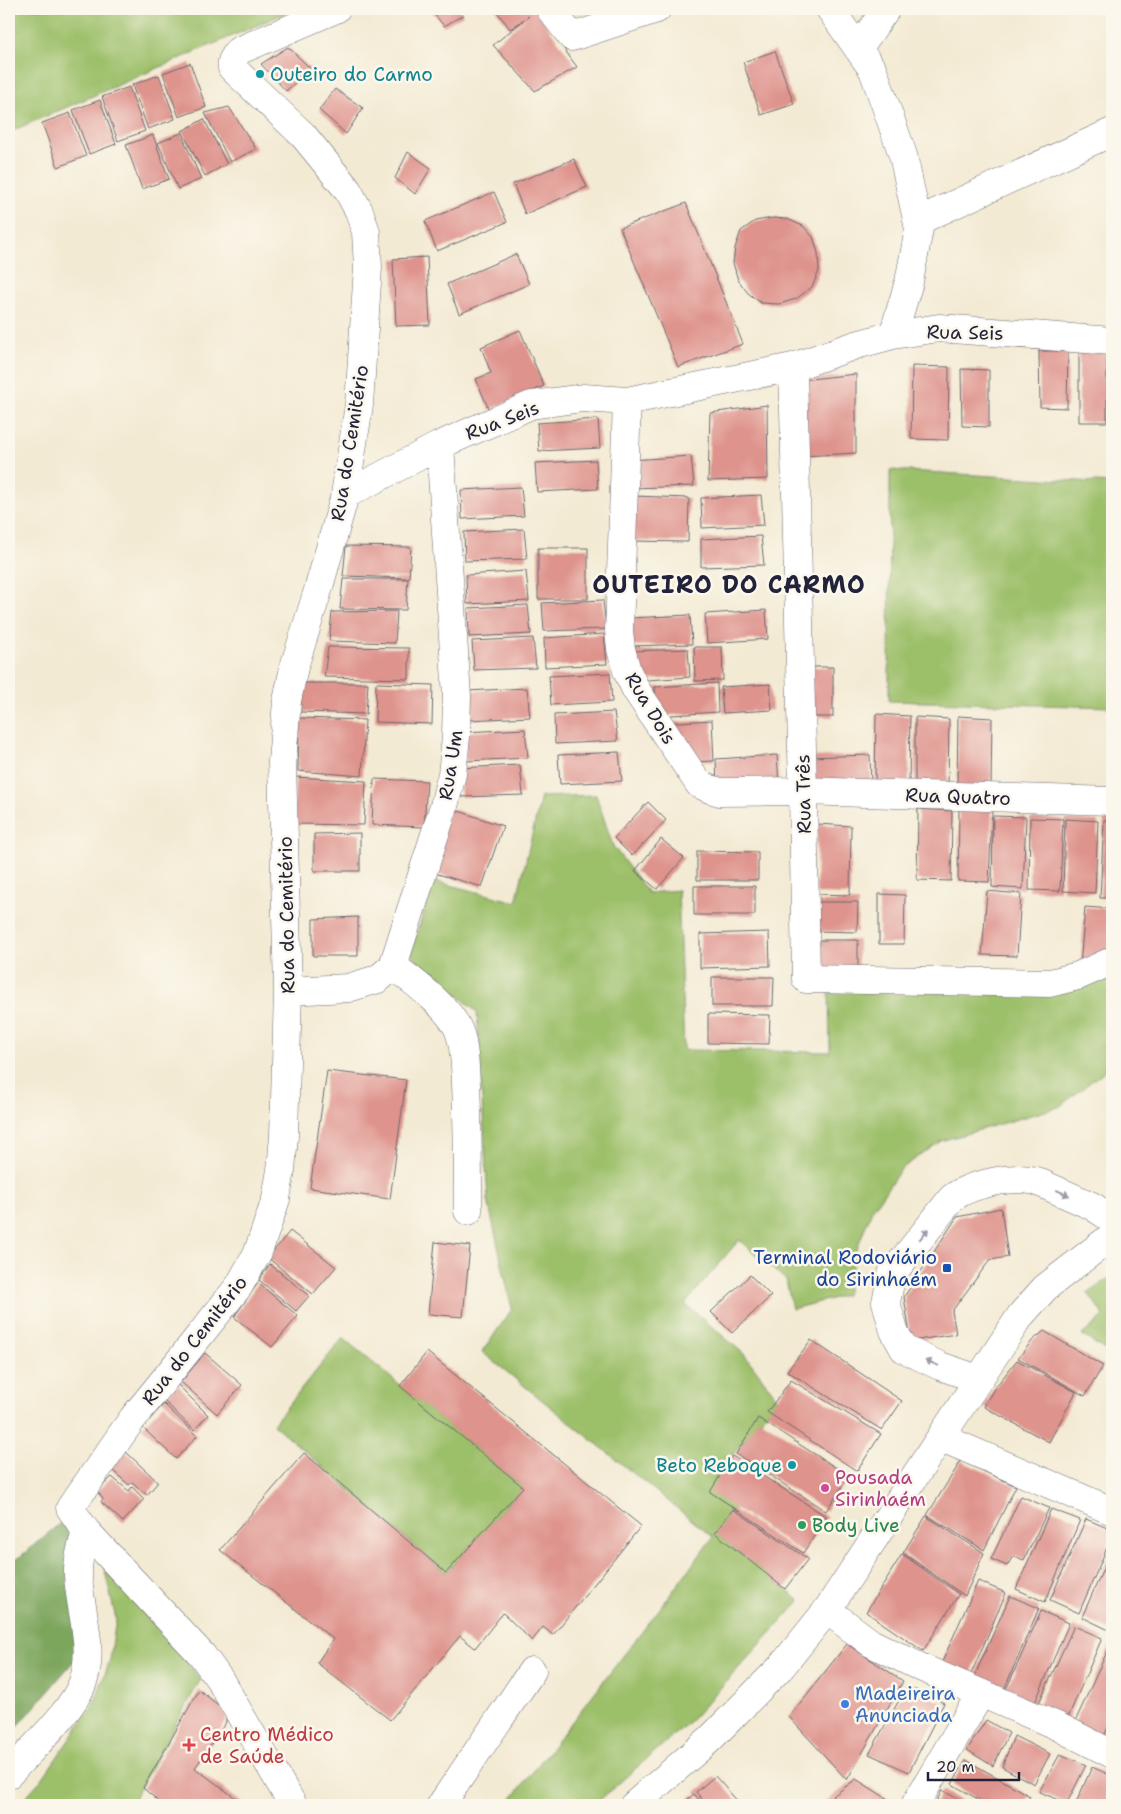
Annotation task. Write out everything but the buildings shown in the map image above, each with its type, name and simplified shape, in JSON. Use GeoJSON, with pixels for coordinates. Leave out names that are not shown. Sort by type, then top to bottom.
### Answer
{"type":"FeatureCollection","features":[{"type":"Feature","properties":{"kind":"street","name":"Rua do Cemitério"},"geometry":{"type":"LineString","coordinates":[[293,1805],[224,1688],[202,1655],[86,1531],[70,1508],[133,1418],[239,1286],[258,1252],[276,1199],[284,1136],[288,991],[282,762],[287,701],[294,667],[345,494],[359,405],[368,266],[366,232],[347,189],[304,135],[232,68],[232,61],[238,50],[336,9]]}},
{"type":"Feature","properties":{"kind":"street"},"geometry":{"type":"LineString","coordinates":[[550,9],[572,37]]}},
{"type":"Feature","properties":{"kind":"street"},"geometry":{"type":"LineString","coordinates":[[572,37],[593,9]]}},
{"type":"Feature","properties":{"kind":"street"},"geometry":{"type":"LineString","coordinates":[[572,37],[657,9]]}},
{"type":"Feature","properties":{"kind":"street"},"geometry":{"type":"LineString","coordinates":[[830,9],[872,70],[902,154],[920,229],[909,282],[893,335]]}},
{"type":"Feature","properties":{"kind":"street"},"geometry":{"type":"LineString","coordinates":[[858,49],[886,9]]}},
{"type":"Feature","properties":{"kind":"street"},"geometry":{"type":"LineString","coordinates":[[918,221],[1112,132]]}},
{"type":"Feature","properties":{"kind":"street","name":"Rua Seis"},"geometry":{"type":"LineString","coordinates":[[345,494],[440,446],[531,406],[583,398],[626,400],[793,367],[856,345],[893,335],[939,328],[1112,340]]}},
{"type":"Feature","properties":{"kind":"street","name":"Rua Três"},"geometry":{"type":"LineString","coordinates":[[793,367],[806,979],[1050,983],[1078,976],[1112,961]]}},
{"type":"Feature","properties":{"kind":"street","name":"Rua Dois"},"geometry":{"type":"LineString","coordinates":[[626,400],[620,631],[621,649],[636,690],[699,784],[720,792],[803,791]]}},
{"type":"Feature","properties":{"kind":"street","name":"Rua Um"},"geometry":{"type":"LineString","coordinates":[[393,966],[444,806],[452,774],[456,737],[457,696],[440,446]]}},
{"type":"Feature","properties":{"kind":"street","name":"Rua Quatro"},"geometry":{"type":"LineString","coordinates":[[803,791],[1112,801]]}},
{"type":"Feature","properties":{"kind":"street"},"geometry":{"type":"LineString","coordinates":[[288,991],[348,988],[378,979],[393,966],[423,989],[449,1015],[460,1033],[464,1060],[468,1112],[468,1211]]}},
{"type":"Feature","properties":{"kind":"street"},"geometry":{"type":"LineString","coordinates":[[978,1379],[940,1366],[904,1349],[894,1331],[886,1302],[892,1274],[952,1198],[960,1192],[971,1188],[1026,1178],[1092,1206],[1112,1219]]}},
{"type":"Feature","properties":{"kind":"street"},"geometry":{"type":"LineString","coordinates":[[634,1805],[710,1739],[782,1666],[827,1610],[942,1438],[978,1379],[1021,1315],[1046,1288],[1112,1236]]}},
{"type":"Feature","properties":{"kind":"street"},"geometry":{"type":"LineString","coordinates":[[942,1438],[1112,1512]]}},
{"type":"Feature","properties":{"kind":"street"},"geometry":{"type":"LineString","coordinates":[[9,1774],[69,1707],[84,1681],[87,1644],[77,1574],[78,1558],[86,1531]]}},
{"type":"Feature","properties":{"kind":"street"},"geometry":{"type":"LineString","coordinates":[[827,1610],[871,1643],[920,1667],[1055,1725],[1112,1754]]}},
{"type":"Feature","properties":{"kind":"street"},"geometry":{"type":"LineString","coordinates":[[441,1805],[532,1671]]}},
{"type":"Feature","properties":{"kind":"street"},"geometry":{"type":"LineString","coordinates":[[915,1805],[981,1693]]}},
{"type":"Feature","properties":{"kind":"green space"},"geometry":{"type":"Polygon","coordinates":[[[9,9],[295,9],[9,132],[9,9]]]}},
{"type":"Feature","properties":{"kind":"green space"},"geometry":{"type":"Polygon","coordinates":[[[890,470],[1112,483],[1112,707],[889,701],[890,470]]]}},
{"type":"Feature","properties":{"kind":"green space"},"geometry":{"type":"Polygon","coordinates":[[[596,795],[613,846],[648,893],[678,890],[684,1050],[830,1052],[829,990],[1112,974],[1112,1065],[1059,1107],[941,1141],[901,1169],[872,1210],[856,1251],[846,1295],[792,1309],[786,1280],[739,1240],[685,1304],[744,1354],[778,1399],[730,1458],[755,1479],[716,1533],[800,1601],[691,1720],[594,1805],[507,1805],[652,1619],[713,1537],[482,1352],[512,1309],[488,1201],[477,1012],[410,954],[434,881],[516,902],[541,797],[596,795]]]}},
{"type":"Feature","properties":{"kind":"green space"},"geometry":{"type":"Polygon","coordinates":[[[1112,1276],[1112,1355],[1082,1335],[1104,1316],[1088,1293],[1112,1276]]]}},
{"type":"Feature","properties":{"kind":"green space"},"geometry":{"type":"Polygon","coordinates":[[[343,1338],[523,1487],[446,1573],[273,1424],[343,1338]]]}},
{"type":"Feature","properties":{"kind":"green space"},"geometry":{"type":"Polygon","coordinates":[[[77,1509],[83,1650],[9,1737],[9,1566],[77,1509]]]}},
{"type":"Feature","properties":{"kind":"green space"},"geometry":{"type":"Polygon","coordinates":[[[104,1567],[201,1679],[134,1798],[144,1805],[18,1805],[42,1779],[94,1704],[110,1660],[116,1619],[104,1567]]]}},
{"type":"Feature","properties":{"kind":"place","name":"Outeiro do Carmo"},"geometry":{"type":"Point","coordinates":[260,74]}},
{"type":"Feature","properties":{"kind":"place","name":"Terminal Rodoviário do Sirinhaém"},"geometry":{"type":"Point","coordinates":[947,1268]}},
{"type":"Feature","properties":{"kind":"place","name":"Beto Reboque"},"geometry":{"type":"Point","coordinates":[792,1465]}},
{"type":"Feature","properties":{"kind":"place","name":"Pousada Sirinhaém"},"geometry":{"type":"Point","coordinates":[825,1488]}},
{"type":"Feature","properties":{"kind":"place","name":"Body Live"},"geometry":{"type":"Point","coordinates":[802,1525]}},
{"type":"Feature","properties":{"kind":"place","name":"Madeireira Anunciada"},"geometry":{"type":"Point","coordinates":[845,1704]}},
{"type":"Feature","properties":{"kind":"place","name":"Centro Médico de Saúde"},"geometry":{"type":"Point","coordinates":[189,1745]}},
{"type":"Feature","properties":{"kind":"district","name":"OUTEIRO DO CARMO"},"geometry":{"type":"Point","coordinates":[729,585]}}]}
